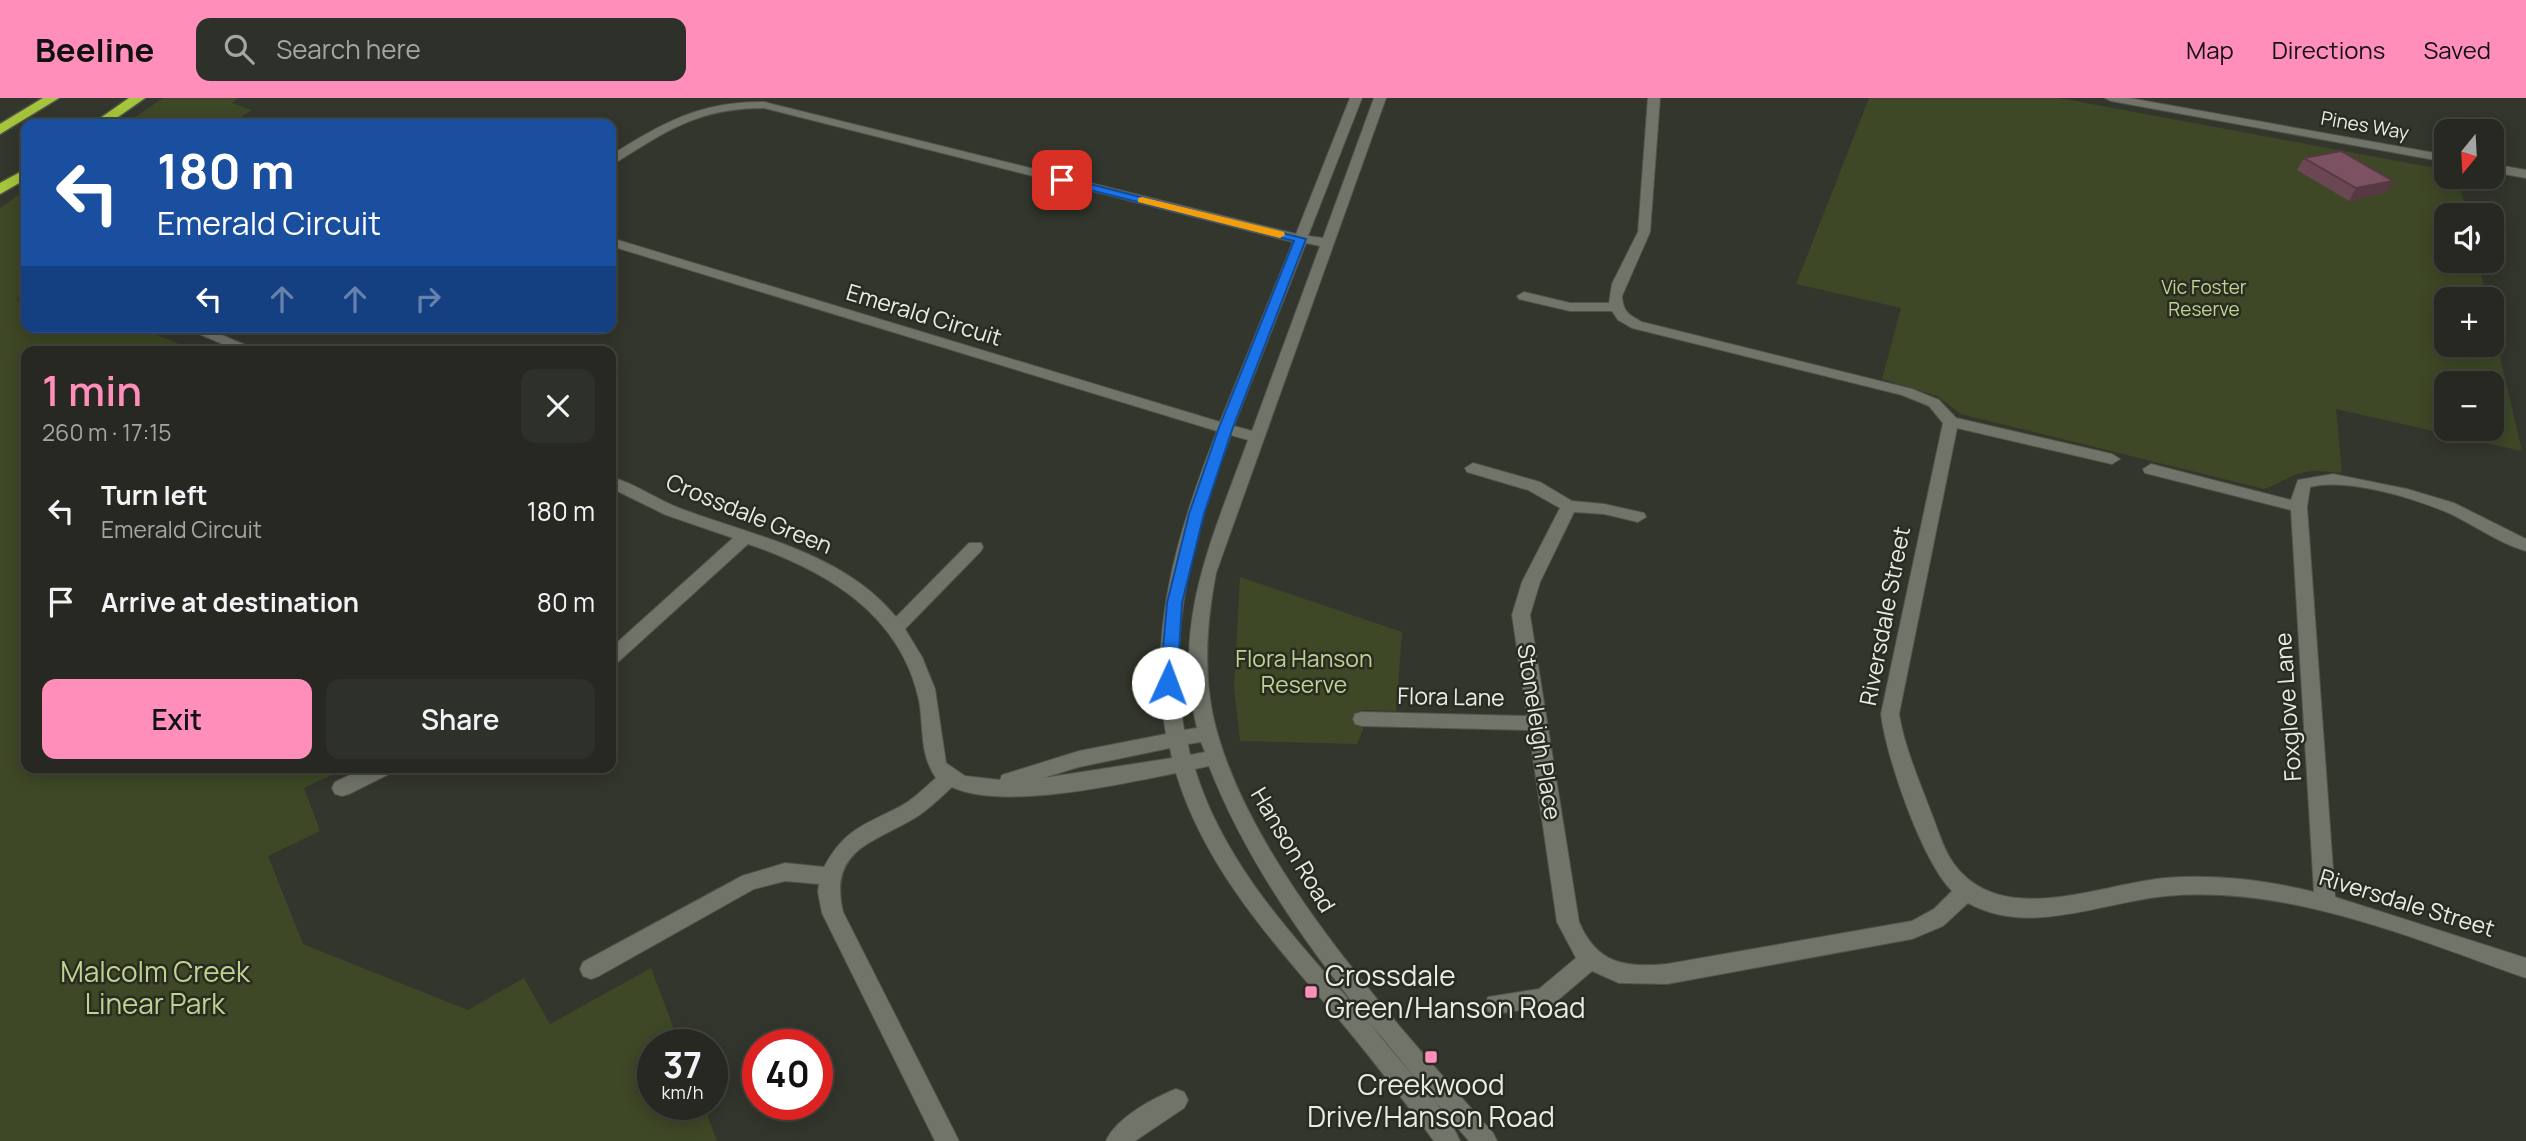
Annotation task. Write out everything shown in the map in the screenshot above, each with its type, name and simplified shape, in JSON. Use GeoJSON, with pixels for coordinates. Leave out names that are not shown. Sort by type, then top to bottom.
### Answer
{"type":"FeatureCollection","features":[{"type":"Feature","properties":{"kind":"highway"},"geometry":{"type":"LineString","coordinates":[[0,130],[52,98]]}},
{"type":"Feature","properties":{"kind":"highway"},"geometry":{"type":"LineString","coordinates":[[106,119],[138,98]]}},
{"type":"Feature","properties":{"kind":"highway"},"geometry":{"type":"LineString","coordinates":[[0,190],[21,176]]}},
{"type":"Feature","properties":{"kind":"street"},"geometry":{"type":"LineString","coordinates":[[1356,98],[1225,430],[1196,514],[1175,603],[1168,683],[1184,763],[1204,817],[1229,865],[1258,907],[1375,1047],[1448,1141]]}},
{"type":"Feature","properties":{"kind":"street","name":"Hanson Road"},"geometry":{"type":"LineString","coordinates":[[1380,98],[1208,573],[1200,604],[1197,638],[1200,682],[1208,733],[1246,828],[1326,948],[1381,1021],[1485,1141]]}},
{"type":"Feature","properties":{"kind":"street"},"geometry":{"type":"LineString","coordinates":[[1654,98],[1642,242],[1614,294],[1614,307],[1619,314],[1637,325],[1914,395],[1934,403],[1951,422],[2112,459]]}},
{"type":"Feature","properties":{"kind":"street","name":"Pines Way"},"geometry":{"type":"LineString","coordinates":[[2111,98],[2434,157]]}},
{"type":"Feature","properties":{"kind":"street"},"geometry":{"type":"LineString","coordinates":[[616,157],[708,103],[764,105],[1301,239],[1329,243]]}},
{"type":"Feature","properties":{"kind":"street"},"geometry":{"type":"LineString","coordinates":[[2504,170],[2526,174]]}},
{"type":"Feature","properties":{"kind":"street","name":"Emerald Circuit"},"geometry":{"type":"LineString","coordinates":[[616,244],[1257,438]]}},
{"type":"Feature","properties":{"kind":"street"},"geometry":{"type":"LineString","coordinates":[[1524,296],[1570,307],[1614,307]]}},
{"type":"Feature","properties":{"kind":"street"},"geometry":{"type":"LineString","coordinates":[[206,333],[239,346]]}},
{"type":"Feature","properties":{"kind":"street","name":"Riversdale Street"},"geometry":{"type":"LineString","coordinates":[[1951,422],[1890,714],[1895,741],[1941,863],[1966,891],[1982,900],[2018,909],[2143,890],[2207,885],[2274,892],[2325,903],[2526,968]]}},
{"type":"Feature","properties":{"kind":"street"},"geometry":{"type":"LineString","coordinates":[[1473,468],[1534,486],[1569,506],[1604,509],[1638,517]]}},
{"type":"Feature","properties":{"kind":"street"},"geometry":{"type":"LineString","coordinates":[[2151,469],[2300,507],[2300,492],[2304,484],[2322,479],[2347,481],[2449,508],[2488,530],[2526,545]]}},
{"type":"Feature","properties":{"kind":"street","name":"Crossdale Green"},"geometry":{"type":"LineString","coordinates":[[616,484],[830,573],[859,591],[879,608],[895,628],[923,678],[935,758],[940,771],[948,779]]}},
{"type":"Feature","properties":{"kind":"street","name":"Stoneleigh Place"},"geometry":{"type":"LineString","coordinates":[[1569,506],[1531,582],[1521,615],[1568,922],[1581,952],[1591,959]]}},
{"type":"Feature","properties":{"kind":"street","name":"Foxglove Lane"},"geometry":{"type":"LineString","coordinates":[[2300,507],[2325,903]]}},
{"type":"Feature","properties":{"kind":"street"},"geometry":{"type":"LineString","coordinates":[[616,653],[745,537]]}},
{"type":"Feature","properties":{"kind":"street"},"geometry":{"type":"LineString","coordinates":[[895,628],[937,589],[975,547]]}},
{"type":"Feature","properties":{"kind":"street","name":"Flora Lane"},"geometry":{"type":"LineString","coordinates":[[1362,719],[1539,723]]}},
{"type":"Feature","properties":{"kind":"street"},"geometry":{"type":"LineString","coordinates":[[989,787],[1079,759],[1208,733]]}},
{"type":"Feature","properties":{"kind":"street"},"geometry":{"type":"LineString","coordinates":[[947,1141],[833,913],[828,892],[830,876],[838,858],[852,842],[911,810],[948,779],[970,787],[1066,785],[1216,757]]}},
{"type":"Feature","properties":{"kind":"street"},"geometry":{"type":"LineString","coordinates":[[342,788],[374,773]]}},
{"type":"Feature","properties":{"kind":"street"},"geometry":{"type":"LineString","coordinates":[[591,969],[749,882],[785,873],[830,876]]}},
{"type":"Feature","properties":{"kind":"street"},"geometry":{"type":"LineString","coordinates":[[1496,1004],[1544,998],[1591,959],[1612,970],[1635,976],[1656,975],[1912,930],[1930,925],[1941,918],[1966,891]]}},
{"type":"Feature","properties":{"kind":"street"},"geometry":{"type":"LineString","coordinates":[[1118,1141],[1129,1129],[1176,1100]]}},
{"type":"Feature","properties":{"kind":"green space"},"geometry":{"type":"Polygon","coordinates":[[[163,98],[238,98],[232,103],[252,110],[238,119],[132,119],[163,98]]]}},
{"type":"Feature","properties":{"kind":"green space","name":"Vic Foster Reserve"},"geometry":{"type":"Polygon","coordinates":[[[1869,98],[2059,98],[2434,168],[2434,189],[2461,189],[2464,203],[2434,203],[2434,273],[2481,273],[2484,287],[2434,287],[2434,357],[2500,357],[2503,371],[2434,371],[2434,431],[2336,409],[2342,473],[2306,472],[2264,489],[1961,414],[1937,396],[1882,379],[1901,308],[1796,284],[1869,98]]]}},
{"type":"Feature","properties":{"kind":"green space","name":"Malcolm Creek Linear Park"},"geometry":{"type":"Polygon","coordinates":[[[21,193],[21,294],[17,298],[21,309],[21,333],[151,333],[185,346],[21,346],[21,773],[336,773],[304,788],[320,831],[268,856],[303,944],[468,1010],[524,978],[550,1024],[651,968],[674,1029],[637,1029],[637,1120],[709,1120],[717,1141],[0,1141],[0,208],[21,193]]]}},
{"type":"Feature","properties":{"kind":"green space","name":"Vic Foster Reserve"},"geometry":{"type":"Polygon","coordinates":[[[2504,374],[2522,451],[2478,441],[2504,441],[2504,374]]]}},
{"type":"Feature","properties":{"kind":"green space","name":"Flora Hanson Reserve"},"geometry":{"type":"Polygon","coordinates":[[[1240,577],[1402,632],[1396,711],[1362,710],[1363,730],[1357,744],[1240,741],[1234,688],[1240,577]]]}},
{"type":"Feature","properties":{"kind":"building"},"geometry":{"type":"Polygon","coordinates":[[[2341,151],[2393,181],[2356,188],[2304,158],[2341,151]]]}},
{"type":"Feature","properties":{"kind":"slow traffic"},"geometry":{"type":"LineString","coordinates":[[1142,200],[1280,235]]}},
{"type":"Feature","properties":{"kind":"place","name":"Crossdale Green/Hanson Road"},"geometry":{"type":"Point","coordinates":[1311,992]}},
{"type":"Feature","properties":{"kind":"place","name":"Creekwood Drive/Hanson Road"},"geometry":{"type":"Point","coordinates":[1431,1057]}},
{"type":"Feature","properties":{"kind":"route"},"geometry":{"type":"LineString","coordinates":[[1062,180],[1301,239],[1225,430],[1196,514],[1175,603],[1168,683]]}}]}
